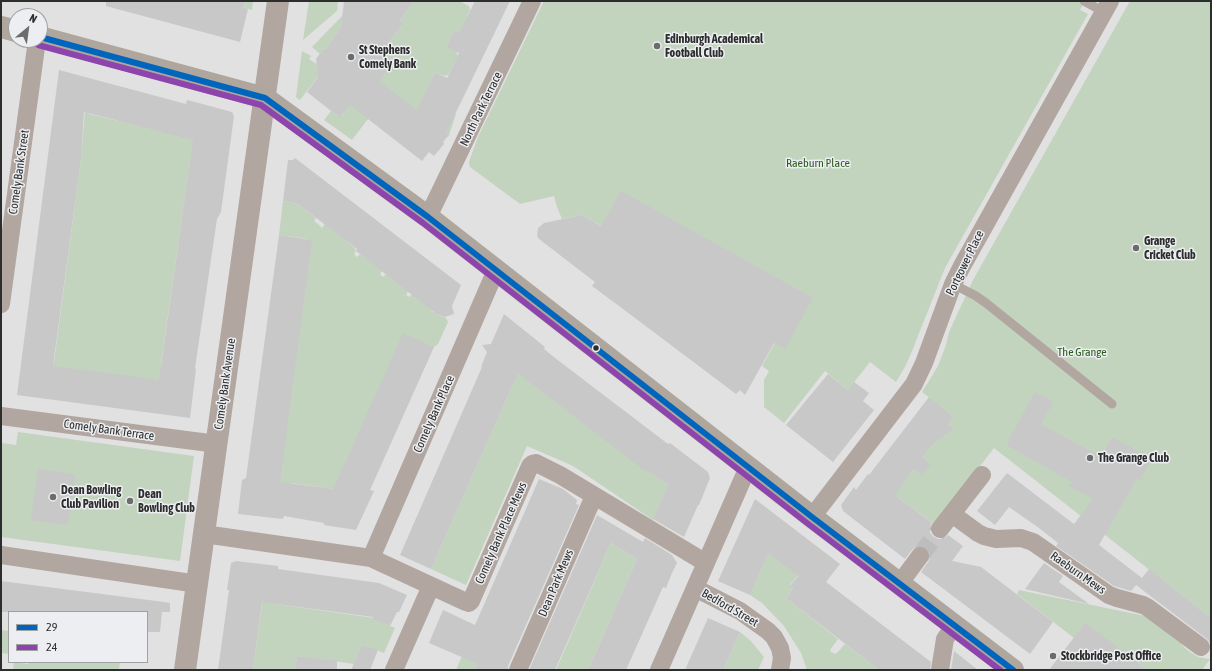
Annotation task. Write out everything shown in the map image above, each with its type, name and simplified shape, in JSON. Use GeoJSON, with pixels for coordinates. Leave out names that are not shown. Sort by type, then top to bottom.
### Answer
{"type":"FeatureCollection","features":[{"type":"Feature","properties":{"kind":"main road"},"geometry":{"type":"LineString","coordinates":[[48,39],[265,98],[428,217],[812,517],[1013,670]]}},
{"type":"Feature","properties":{"kind":"street","name":"Comely Bank Avenue"},"geometry":{"type":"LineString","coordinates":[[186,670],[278,1]]}},
{"type":"Feature","properties":{"kind":"street","name":"North Park Terrace"},"geometry":{"type":"LineString","coordinates":[[428,217],[532,1]]}},
{"type":"Feature","properties":{"kind":"street","name":"Portgower Place"},"geometry":{"type":"LineString","coordinates":[[812,517],[914,384],[924,363],[953,284],[1107,6]]}},
{"type":"Feature","properties":{"kind":"street","name":"Comely Bank Street"},"geometry":{"type":"LineString","coordinates":[[1,304],[36,48]]}},
{"type":"Feature","properties":{"kind":"street","name":"Comely Bank Place"},"geometry":{"type":"LineString","coordinates":[[371,558],[496,270]]}},
{"type":"Feature","properties":{"kind":"street","name":"Comely Bank Terrace"},"geometry":{"type":"LineString","coordinates":[[1,416],[217,444]]}},
{"type":"Feature","properties":{"kind":"street","name":"Comely Bank Place Mews"},"geometry":{"type":"LineString","coordinates":[[430,586],[466,602],[469,603],[471,601],[530,466],[536,464],[560,475],[594,496]]}},
{"type":"Feature","properties":{"kind":"street"},"geometry":{"type":"LineString","coordinates":[[659,670],[748,467]]}},
{"type":"Feature","properties":{"kind":"street"},"geometry":{"type":"LineString","coordinates":[[940,529],[982,475]]}},
{"type":"Feature","properties":{"kind":"street"},"geometry":{"type":"LineString","coordinates":[[594,496],[706,563]]}},
{"type":"Feature","properties":{"kind":"street","name":"Dean Park Mews"},"geometry":{"type":"LineString","coordinates":[[518,670],[594,496]]}},
{"type":"Feature","properties":{"kind":"street","name":"Raeburn Mews"},"geometry":{"type":"LineString","coordinates":[[952,514],[978,533],[990,538],[996,540],[1020,538],[1033,542],[1109,595],[1147,607],[1200,647]]}},
{"type":"Feature","properties":{"kind":"street"},"geometry":{"type":"LineString","coordinates":[[204,534],[371,558],[430,586],[394,670]]}},
{"type":"Feature","properties":{"kind":"street"},"geometry":{"type":"LineString","coordinates":[[1,555],[198,584]]}},
{"type":"Feature","properties":{"kind":"street"},"geometry":{"type":"LineString","coordinates":[[900,583],[920,556]]}},
{"type":"Feature","properties":{"kind":"street","name":"Bedford Street"},"geometry":{"type":"LineString","coordinates":[[695,588],[740,611],[774,637],[782,653],[780,670]]}},
{"type":"Feature","properties":{"kind":"street"},"geometry":{"type":"LineString","coordinates":[[940,670],[945,639],[954,626]]}},
{"type":"Feature","properties":{"kind":"lane"},"geometry":{"type":"LineString","coordinates":[[1084,1],[1107,6]]}},
{"type":"Feature","properties":{"kind":"lane"},"geometry":{"type":"LineString","coordinates":[[953,284],[986,303],[1112,404]]}},
{"type":"Feature","properties":{"kind":"green space"},"geometry":{"type":"Polygon","coordinates":[[[245,1],[253,1],[252,10],[243,7],[245,1]]]}},
{"type":"Feature","properties":{"kind":"green space"},"geometry":{"type":"Polygon","coordinates":[[[309,1],[338,1],[337,11],[303,40],[309,1]]]}},
{"type":"Feature","properties":{"kind":"green space"},"geometry":{"type":"Polygon","coordinates":[[[414,1],[459,1],[469,6],[470,10],[467,16],[463,36],[454,31],[446,47],[456,51],[458,56],[448,75],[444,76],[435,72],[428,87],[435,104],[456,114],[449,135],[368,119],[352,140],[324,120],[331,111],[337,116],[342,116],[344,113],[344,107],[390,66],[383,60],[391,49],[389,42],[404,23],[400,20],[414,1]]]}},
{"type":"Feature","properties":{"kind":"green space","name":"Raeburn Place"},"geometry":{"type":"Polygon","coordinates":[[[544,1],[1085,1],[1080,10],[1088,14],[945,268],[906,365],[896,382],[870,362],[848,390],[825,371],[784,423],[764,407],[764,380],[769,371],[762,366],[783,328],[582,215],[562,219],[554,196],[520,204],[470,167],[469,162],[478,137],[544,1]]]}},
{"type":"Feature","properties":{"kind":"green space","name":"The Grange"},"geometry":{"type":"Polygon","coordinates":[[[1130,1],[1211,1],[1211,618],[994,448],[935,525],[891,492],[902,485],[914,469],[922,475],[922,458],[942,433],[945,435],[951,428],[948,425],[954,417],[922,392],[938,366],[949,332],[973,280],[1130,1]]]}},
{"type":"Feature","properties":{"kind":"green space"},"geometry":{"type":"Polygon","coordinates":[[[343,15],[341,27],[326,49],[324,48],[320,54],[312,47],[343,15]]]}},
{"type":"Feature","properties":{"kind":"green space"},"geometry":{"type":"Polygon","coordinates":[[[302,51],[311,56],[309,59],[323,70],[300,100],[296,97],[302,51]]]}},
{"type":"Feature","properties":{"kind":"green space"},"geometry":{"type":"Polygon","coordinates":[[[85,110],[89,111],[89,114],[195,139],[190,162],[161,364],[163,382],[51,368],[54,362],[81,159],[85,110]]]}},
{"type":"Feature","properties":{"kind":"green space"},"geometry":{"type":"Polygon","coordinates":[[[283,201],[298,204],[316,218],[314,221],[322,228],[325,224],[354,247],[356,251],[354,254],[357,257],[360,254],[382,271],[380,274],[383,277],[386,274],[408,291],[406,295],[409,297],[412,294],[431,309],[431,311],[446,318],[448,322],[438,344],[434,347],[340,493],[328,488],[291,483],[288,486],[279,485],[311,244],[308,239],[279,235],[283,201]]]}},
{"type":"Feature","properties":{"kind":"green space"},"geometry":{"type":"Polygon","coordinates":[[[516,368],[647,471],[650,471],[668,485],[653,520],[573,466],[527,446],[466,585],[431,569],[513,384],[516,368]]]}},
{"type":"Feature","properties":{"kind":"green space"},"geometry":{"type":"Polygon","coordinates":[[[18,432],[194,456],[180,561],[1,537],[2,443],[16,445],[18,432]]]}},
{"type":"Feature","properties":{"kind":"green space"},"geometry":{"type":"Polygon","coordinates":[[[611,543],[637,559],[588,670],[556,670],[611,543]]]}},
{"type":"Feature","properties":{"kind":"green space"},"geometry":{"type":"Polygon","coordinates":[[[763,549],[799,574],[790,585],[793,588],[786,598],[838,639],[830,650],[831,652],[836,654],[845,644],[879,670],[807,670],[801,653],[784,626],[762,603],[750,595],[763,564],[763,549]]]}},
{"type":"Feature","properties":{"kind":"green space"},"geometry":{"type":"Polygon","coordinates":[[[1019,590],[1155,618],[1166,625],[1190,652],[1198,657],[1210,659],[1202,670],[1147,670],[1127,655],[1074,638],[1017,594],[1019,590]]]}},
{"type":"Feature","properties":{"kind":"green space"},"geometry":{"type":"Polygon","coordinates":[[[259,601],[273,601],[276,604],[374,618],[395,628],[384,653],[362,645],[354,664],[297,656],[295,670],[253,670],[262,604],[259,601]]]}},
{"type":"Feature","properties":{"kind":"green space"},"geometry":{"type":"Polygon","coordinates":[[[475,625],[484,670],[456,670],[475,625]]]}},
{"type":"Feature","properties":{"kind":"green space"},"geometry":{"type":"Polygon","coordinates":[[[1,630],[8,631],[8,654],[1,653],[1,630]]]}},
{"type":"Feature","properties":{"kind":"green space"},"geometry":{"type":"Polygon","coordinates":[[[740,632],[751,641],[764,657],[758,670],[723,670],[740,632]]]}},
{"type":"Feature","properties":{"kind":"green space"},"geometry":{"type":"Polygon","coordinates":[[[14,663],[120,663],[119,670],[13,670],[14,663]]]}},
{"type":"Feature","properties":{"kind":"building"},"geometry":{"type":"Polygon","coordinates":[[[106,1],[245,1],[243,7],[248,9],[240,42],[106,6],[106,1]]]}},
{"type":"Feature","properties":{"kind":"building"},"geometry":{"type":"Polygon","coordinates":[[[344,1],[414,1],[400,20],[404,23],[389,42],[393,45],[383,60],[391,66],[379,81],[417,110],[435,72],[447,78],[459,53],[446,47],[454,31],[459,33],[475,1],[510,1],[446,133],[449,135],[434,156],[429,152],[422,161],[350,105],[340,118],[307,92],[318,77],[316,59],[324,48],[326,49],[341,27],[344,1]]]}},
{"type":"Feature","properties":{"kind":"building"},"geometry":{"type":"Polygon","coordinates":[[[59,70],[186,104],[187,100],[232,112],[234,116],[221,212],[217,219],[195,368],[190,418],[17,395],[59,70]],[[84,112],[81,159],[53,366],[159,380],[193,140],[84,112]]]}},
{"type":"Feature","properties":{"kind":"building"},"geometry":{"type":"Polygon","coordinates":[[[295,158],[461,285],[452,306],[454,314],[445,317],[435,313],[356,251],[357,249],[298,204],[283,201],[288,160],[293,160],[295,158]]]}},
{"type":"Feature","properties":{"kind":"building"},"geometry":{"type":"Polygon","coordinates":[[[621,191],[813,298],[785,349],[774,343],[745,395],[740,390],[736,394],[592,286],[595,282],[537,236],[538,228],[544,223],[582,215],[601,226],[621,191]]]}},
{"type":"Feature","properties":{"kind":"building"},"geometry":{"type":"Polygon","coordinates":[[[279,235],[312,240],[280,482],[328,488],[333,490],[403,333],[434,347],[370,490],[374,491],[356,530],[284,516],[283,519],[238,514],[242,480],[246,478],[279,235]]]}},
{"type":"Feature","properties":{"kind":"building"},"geometry":{"type":"Polygon","coordinates":[[[504,314],[545,347],[544,349],[559,361],[668,444],[670,443],[708,472],[710,478],[684,537],[653,519],[668,485],[649,471],[646,472],[518,373],[431,569],[400,555],[482,367],[487,352],[482,345],[491,344],[504,314]]]}},
{"type":"Feature","properties":{"kind":"building"},"geometry":{"type":"Polygon","coordinates":[[[828,374],[848,390],[854,382],[869,393],[863,401],[874,410],[833,462],[786,425],[828,374]]]}},
{"type":"Feature","properties":{"kind":"building"},"geometry":{"type":"Polygon","coordinates":[[[1035,392],[1053,402],[1041,424],[1101,457],[1112,437],[1152,459],[1140,480],[1137,478],[1099,545],[1142,578],[1149,569],[1211,618],[1211,644],[1207,639],[1136,585],[1131,591],[1114,586],[1056,546],[1058,543],[1009,507],[995,525],[977,511],[1007,473],[1074,524],[1093,499],[1069,486],[1072,482],[1008,446],[1008,441],[1035,392]]]}},
{"type":"Feature","properties":{"kind":"building"},"geometry":{"type":"Polygon","coordinates":[[[929,397],[954,417],[948,425],[953,429],[935,442],[922,458],[931,465],[922,476],[914,469],[895,495],[932,523],[930,533],[934,537],[944,539],[948,535],[963,546],[952,561],[981,567],[1053,622],[1030,654],[921,572],[930,558],[930,552],[927,548],[921,546],[915,547],[905,559],[843,511],[841,505],[854,487],[856,490],[868,474],[869,475],[929,397]]]}},
{"type":"Feature","properties":{"kind":"building","name":"Dean Bowling Club Pavilion"},"geometry":{"type":"Polygon","coordinates":[[[38,469],[75,474],[68,525],[31,520],[38,469]]]}},
{"type":"Feature","properties":{"kind":"building"},"geometry":{"type":"Polygon","coordinates":[[[539,479],[563,489],[577,500],[576,504],[579,505],[508,666],[508,670],[475,670],[478,664],[429,643],[443,610],[475,625],[539,479]]]}},
{"type":"Feature","properties":{"kind":"building"},"geometry":{"type":"Polygon","coordinates":[[[755,499],[840,564],[826,582],[931,662],[930,670],[879,670],[786,598],[793,588],[790,586],[798,576],[768,553],[750,595],[718,581],[755,499]]]}},
{"type":"Feature","properties":{"kind":"building"},"geometry":{"type":"Polygon","coordinates":[[[597,515],[643,542],[645,538],[672,555],[677,563],[666,588],[663,587],[626,670],[588,670],[637,559],[611,543],[555,670],[529,670],[597,515]]]}},
{"type":"Feature","properties":{"kind":"building"},"geometry":{"type":"Polygon","coordinates":[[[236,561],[278,566],[278,569],[379,583],[407,595],[390,626],[373,619],[373,617],[262,602],[253,670],[218,670],[229,590],[227,590],[231,563],[236,561]]]}},
{"type":"Feature","properties":{"kind":"building"},"geometry":{"type":"Polygon","coordinates":[[[1044,563],[1063,576],[1059,582],[1089,604],[1025,589],[1044,563]]]}},
{"type":"Feature","properties":{"kind":"building"},"geometry":{"type":"Polygon","coordinates":[[[1,581],[170,603],[170,612],[162,612],[160,632],[148,632],[148,611],[1,612],[1,581]]]}},
{"type":"Feature","properties":{"kind":"building"},"geometry":{"type":"Polygon","coordinates":[[[708,618],[740,632],[723,670],[685,670],[708,618]]]}},
{"type":"Feature","properties":{"kind":"building"},"geometry":{"type":"Polygon","coordinates":[[[1085,623],[1098,632],[1147,670],[1049,670],[1085,623]]]}},
{"type":"Feature","properties":{"kind":"building"},"geometry":{"type":"Polygon","coordinates":[[[362,645],[378,650],[370,670],[351,670],[362,645]]]}},
{"type":"Feature","properties":{"kind":"building"},"geometry":{"type":"Polygon","coordinates":[[[954,651],[978,670],[951,670],[954,651]]]}},
{"type":"Feature","properties":{"kind":"building"},"geometry":{"type":"Polygon","coordinates":[[[297,656],[337,661],[337,670],[295,670],[297,656]]]}},
{"type":"Feature","properties":{"kind":"tunnel"},"geometry":{"type":"LineString","coordinates":[[920,556],[940,529]]}},
{"type":"Feature","properties":{"kind":"transit line","name":"29"},"geometry":{"type":"LineString","coordinates":[[48,39],[265,98],[428,217],[812,517],[1013,670]]}},
{"type":"Feature","properties":{"kind":"transit line","name":"24"},"geometry":{"type":"LineString","coordinates":[[48,48],[261,105],[423,223],[807,523],[1000,670]]}},
{"type":"Feature","properties":{"kind":"place","name":"Edinburgh Academical Football Club"},"geometry":{"type":"Point","coordinates":[657,46]}},
{"type":"Feature","properties":{"kind":"place","name":"St Stephens Comely Bank"},"geometry":{"type":"Point","coordinates":[351,57]}},
{"type":"Feature","properties":{"kind":"place","name":"Grange Cricket Club"},"geometry":{"type":"Point","coordinates":[1136,248]}},
{"type":"Feature","properties":{"kind":"place","name":"The Grange Club"},"geometry":{"type":"Point","coordinates":[1090,458]}},
{"type":"Feature","properties":{"kind":"place","name":"Dean Bowling Club Pavilion"},"geometry":{"type":"Point","coordinates":[53,497]}},
{"type":"Feature","properties":{"kind":"place","name":"Dean Bowling Club"},"geometry":{"type":"Point","coordinates":[130,501]}},
{"type":"Feature","properties":{"kind":"place","name":"Stockbridge Post Office"},"geometry":{"type":"Point","coordinates":[1053,656]}}]}
